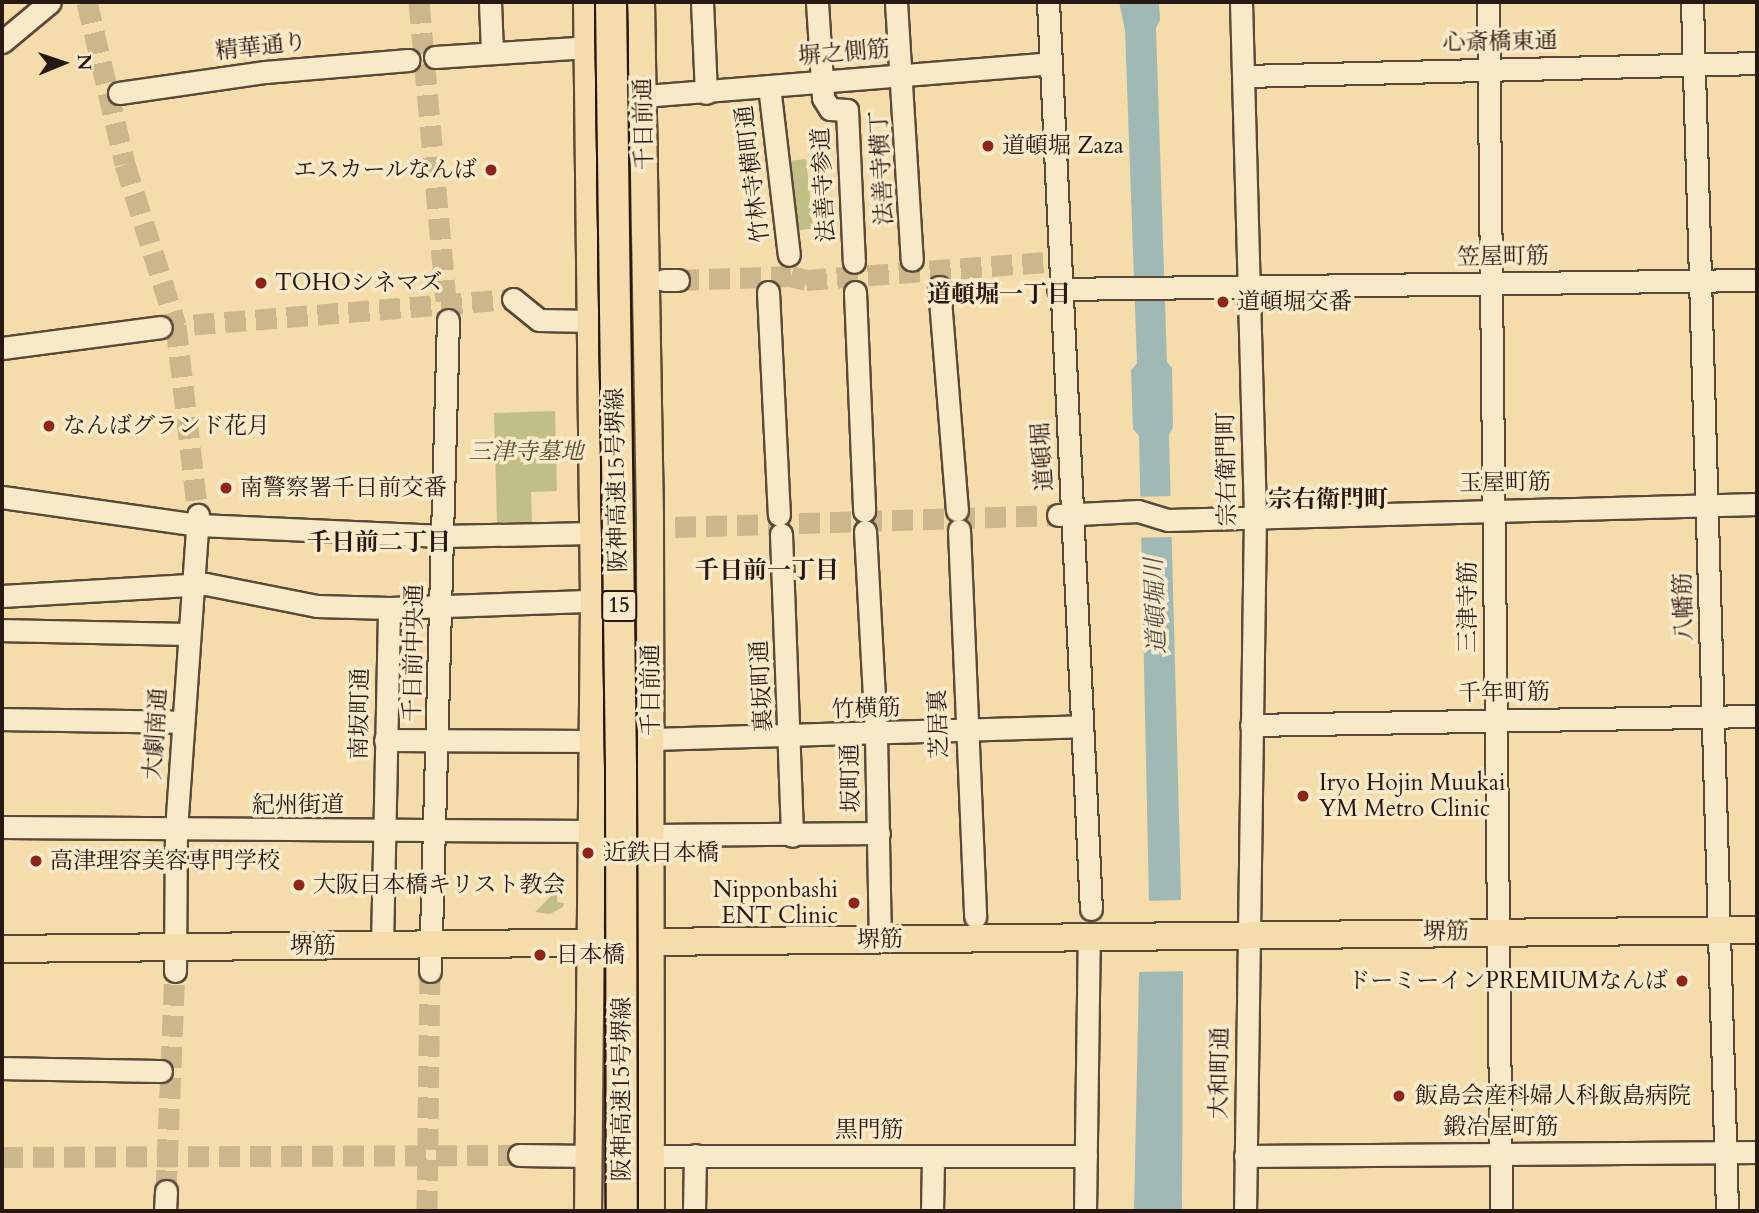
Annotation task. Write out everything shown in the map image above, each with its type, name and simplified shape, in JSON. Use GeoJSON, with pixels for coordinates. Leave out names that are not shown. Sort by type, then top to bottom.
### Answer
{"type":"FeatureCollection","features":[{"type":"Feature","properties":{"kind":"highway","name":"阪神高速15号堺線"},"geometry":{"type":"LineString","coordinates":[[611,2],[621,768],[622,1211]]}},
{"type":"Feature","properties":{"kind":"main road"},"geometry":{"type":"LineString","coordinates":[[587,2],[592,321],[594,945],[578,1156],[588,1211]]}},
{"type":"Feature","properties":{"kind":"main road","name":"千日前通"},"geometry":{"type":"LineString","coordinates":[[641,2],[652,739],[651,1211]]}},
{"type":"Feature","properties":{"kind":"main road","name":"堺筋"},"geometry":{"type":"LineString","coordinates":[[2,949],[175,959],[382,946],[431,958],[594,945],[1757,930]]}},
{"type":"Feature","properties":{"kind":"street"},"geometry":{"type":"LineString","coordinates":[[2,42],[50,2]]}},
{"type":"Feature","properties":{"kind":"street"},"geometry":{"type":"LineString","coordinates":[[490,2],[492,52]]}},
{"type":"Feature","properties":{"kind":"street"},"geometry":{"type":"LineString","coordinates":[[702,2],[706,93]]}},
{"type":"Feature","properties":{"kind":"street"},"geometry":{"type":"LineString","coordinates":[[817,2],[822,81]]}},
{"type":"Feature","properties":{"kind":"street","name":"法善寺横丁"},"geometry":{"type":"LineString","coordinates":[[896,2],[899,65],[904,74],[912,260]]}},
{"type":"Feature","properties":{"kind":"street","name":"道頓堀"},"geometry":{"type":"LineString","coordinates":[[1048,2],[1050,262],[1058,289],[1066,515],[1082,726],[1090,909]]}},
{"type":"Feature","properties":{"kind":"street","name":"宗右衛門町"},"geometry":{"type":"LineString","coordinates":[[1241,2],[1255,515],[1248,935]]}},
{"type":"Feature","properties":{"kind":"street","name":"三津寺筋"},"geometry":{"type":"LineString","coordinates":[[1488,2],[1501,1211]]}},
{"type":"Feature","properties":{"kind":"street","name":"八幡筋"},"geometry":{"type":"LineString","coordinates":[[1692,2],[1727,1211]]}},
{"type":"Feature","properties":{"kind":"street"},"geometry":{"type":"LineString","coordinates":[[435,57],[588,47]]}},
{"type":"Feature","properties":{"kind":"street","name":"精華通り"},"geometry":{"type":"LineString","coordinates":[[118,93],[265,72],[409,60]]}},
{"type":"Feature","properties":{"kind":"street","name":"心斎橋東通"},"geometry":{"type":"LineString","coordinates":[[1245,76],[1757,63]]}},
{"type":"Feature","properties":{"kind":"street","name":"塀之側筋"},"geometry":{"type":"LineString","coordinates":[[644,96],[1050,64]]}},
{"type":"Feature","properties":{"kind":"street","name":"法善寺参道"},"geometry":{"type":"LineString","coordinates":[[822,81],[827,106],[847,110],[854,262]]}},
{"type":"Feature","properties":{"kind":"street","name":"竹林寺横町通"},"geometry":{"type":"LineString","coordinates":[[769,86],[789,255]]}},
{"type":"Feature","properties":{"kind":"street","name":"笠屋町筋"},"geometry":{"type":"LineString","coordinates":[[1058,289],[1101,291],[1757,279]]}},
{"type":"Feature","properties":{"kind":"street","name":"芝居裏"},"geometry":{"type":"LineString","coordinates":[[939,286],[958,520],[975,917]]}},
{"type":"Feature","properties":{"kind":"street","name":"裏坂町通"},"geometry":{"type":"LineString","coordinates":[[768,292],[791,738],[792,836]]}},
{"type":"Feature","properties":{"kind":"street","name":"坂町通"},"geometry":{"type":"LineString","coordinates":[[855,292],[876,735],[880,940]]}},
{"type":"Feature","properties":{"kind":"street"},"geometry":{"type":"LineString","coordinates":[[513,299],[539,320],[592,321]]}},
{"type":"Feature","properties":{"kind":"street","name":"千日前中央通"},"geometry":{"type":"LineString","coordinates":[[431,958],[448,320]]}},
{"type":"Feature","properties":{"kind":"street"},"geometry":{"type":"LineString","coordinates":[[2,348],[162,327]]}},
{"type":"Feature","properties":{"kind":"street"},"geometry":{"type":"LineString","coordinates":[[2,497],[198,520],[442,536],[593,533]]}},
{"type":"Feature","properties":{"kind":"street","name":"玉屋町筋"},"geometry":{"type":"LineString","coordinates":[[1066,515],[1138,511],[1168,520],[1255,515],[1757,504]]}},
{"type":"Feature","properties":{"kind":"street","name":"大劇南通"},"geometry":{"type":"LineString","coordinates":[[175,959],[176,831],[198,520]]}},
{"type":"Feature","properties":{"kind":"street"},"geometry":{"type":"LineString","coordinates":[[2,596],[206,584],[317,606],[389,608],[594,601]]}},
{"type":"Feature","properties":{"kind":"street","name":"南坂町通"},"geometry":{"type":"LineString","coordinates":[[382,946],[389,608]]}},
{"type":"Feature","properties":{"kind":"street"},"geometry":{"type":"LineString","coordinates":[[2,630],[189,634]]}},
{"type":"Feature","properties":{"kind":"street","name":"千年町筋"},"geometry":{"type":"LineString","coordinates":[[1251,725],[1757,716]]}},
{"type":"Feature","properties":{"kind":"street"},"geometry":{"type":"LineString","coordinates":[[2,719],[183,722]]}},
{"type":"Feature","properties":{"kind":"street","name":"竹横筋"},"geometry":{"type":"LineString","coordinates":[[652,739],[791,738],[1082,726]]}},
{"type":"Feature","properties":{"kind":"street"},"geometry":{"type":"LineString","coordinates":[[385,740],[593,741]]}},
{"type":"Feature","properties":{"kind":"street","name":"紀州街道"},"geometry":{"type":"LineString","coordinates":[[2,827],[176,831],[593,831]]}},
{"type":"Feature","properties":{"kind":"street"},"geometry":{"type":"LineString","coordinates":[[652,835],[792,836],[879,833]]}},
{"type":"Feature","properties":{"kind":"street","name":"大和町通"},"geometry":{"type":"LineString","coordinates":[[1245,1211],[1248,935]]}},
{"type":"Feature","properties":{"kind":"street"},"geometry":{"type":"LineString","coordinates":[[1085,1211],[1089,938]]}},
{"type":"Feature","properties":{"kind":"street"},"geometry":{"type":"LineString","coordinates":[[2,1068],[160,1071]]}},
{"type":"Feature","properties":{"kind":"street","name":"鍛冶屋町筋"},"geometry":{"type":"LineString","coordinates":[[1245,1156],[1757,1152]]}},
{"type":"Feature","properties":{"kind":"street"},"geometry":{"type":"LineString","coordinates":[[519,1155],[578,1156]]}},
{"type":"Feature","properties":{"kind":"street"},"geometry":{"type":"LineString","coordinates":[[694,1211],[695,1155]]}},
{"type":"Feature","properties":{"kind":"street","name":"黒門筋"},"geometry":{"type":"LineString","coordinates":[[652,1156],[1086,1156]]}},
{"type":"Feature","properties":{"kind":"street"},"geometry":{"type":"LineString","coordinates":[[932,1211],[933,1157]]}},
{"type":"Feature","properties":{"kind":"green space"},"geometry":{"type":"Polygon","coordinates":[[[806,159],[813,229],[792,231],[785,161],[806,159]]]}},
{"type":"Feature","properties":{"kind":"green space","name":"三津寺墓地"},"geometry":{"type":"Polygon","coordinates":[[[555,411],[557,491],[531,492],[532,522],[497,523],[494,413],[555,411]]]}},
{"type":"Feature","properties":{"kind":"green space"},"geometry":{"type":"Polygon","coordinates":[[[555,877],[564,882],[564,888],[557,889],[557,902],[564,903],[563,907],[550,914],[535,912],[552,895],[545,888],[555,877]]]}},
{"type":"Feature","properties":{"kind":"water","name":"道頓堀川"},"geometry":{"type":"Polygon","coordinates":[[[1119,2],[1159,2],[1160,20],[1156,28],[1167,362],[1172,368],[1173,427],[1169,435],[1183,970],[1182,1211],[1134,1211],[1139,974],[1149,901],[1139,436],[1133,429],[1131,370],[1137,363],[1125,30],[1119,2]]]}},
{"type":"Feature","properties":{"kind":"pier"},"geometry":{"type":"Polygon","coordinates":[[[1174,496],[1175,537],[1138,538],[1137,497],[1174,496]]]}},
{"type":"Feature","properties":{"kind":"pier"},"geometry":{"type":"Polygon","coordinates":[[[1183,900],[1187,971],[1136,972],[1145,901],[1183,900]]]}},
{"type":"Feature","properties":{"kind":"tunnel"},"geometry":{"type":"LineString","coordinates":[[87,2],[125,164],[176,325],[198,515]]}},
{"type":"Feature","properties":{"kind":"tunnel"},"geometry":{"type":"LineString","coordinates":[[419,2],[448,318]]}},
{"type":"Feature","properties":{"kind":"tunnel"},"geometry":{"type":"LineString","coordinates":[[678,280],[791,276],[806,280],[1043,262]]}},
{"type":"Feature","properties":{"kind":"tunnel"},"geometry":{"type":"LineString","coordinates":[[163,327],[513,299]]}},
{"type":"Feature","properties":{"kind":"tunnel"},"geometry":{"type":"LineString","coordinates":[[675,527],[1058,515]]}},
{"type":"Feature","properties":{"kind":"tunnel"},"geometry":{"type":"LineString","coordinates":[[166,1191],[175,971]]}},
{"type":"Feature","properties":{"kind":"tunnel"},"geometry":{"type":"LineString","coordinates":[[427,1211],[430,971]]}},
{"type":"Feature","properties":{"kind":"tunnel"},"geometry":{"type":"LineString","coordinates":[[2,1157],[519,1155]]}},
{"type":"Feature","properties":{"kind":"place","name":"道頓堀 Zaza"},"geometry":{"type":"Point","coordinates":[988,146]}},
{"type":"Feature","properties":{"kind":"place","name":"エスカールなんば"},"geometry":{"type":"Point","coordinates":[491,170]}},
{"type":"Feature","properties":{"kind":"place","name":"TOHOシネマズ"},"geometry":{"type":"Point","coordinates":[261,283]}},
{"type":"Feature","properties":{"kind":"place","name":"道頓堀交番"},"geometry":{"type":"Point","coordinates":[1223,302]}},
{"type":"Feature","properties":{"kind":"place","name":"なんばグランド花月"},"geometry":{"type":"Point","coordinates":[49,426]}},
{"type":"Feature","properties":{"kind":"place","name":"南警察署千日前交番"},"geometry":{"type":"Point","coordinates":[226,488]}},
{"type":"Feature","properties":{"kind":"place","name":"Iryo Hojin Muukai YM Metro Clinic"},"geometry":{"type":"Point","coordinates":[1303,796]}},
{"type":"Feature","properties":{"kind":"place","name":"近鉄日本橋"},"geometry":{"type":"Point","coordinates":[588,853]}},
{"type":"Feature","properties":{"kind":"place","name":"高津理容美容専門学校"},"geometry":{"type":"Point","coordinates":[36,861]}},
{"type":"Feature","properties":{"kind":"place","name":"大阪日本橋キリスト教会"},"geometry":{"type":"Point","coordinates":[299,885]}},
{"type":"Feature","properties":{"kind":"place","name":"Nipponbashi ENT Clinic"},"geometry":{"type":"Point","coordinates":[854,903]}},
{"type":"Feature","properties":{"kind":"place","name":"日本橋"},"geometry":{"type":"Point","coordinates":[540,955]}},
{"type":"Feature","properties":{"kind":"place","name":"ドーミーインPREMIUMなんば"},"geometry":{"type":"Point","coordinates":[1682,981]}},
{"type":"Feature","properties":{"kind":"place","name":"飯島会産科婦人科飯島病院"},"geometry":{"type":"Point","coordinates":[1399,1096]}},
{"type":"Feature","properties":{"kind":"district","name":"道頓堀一丁目"},"geometry":{"type":"Point","coordinates":[999,295]}},
{"type":"Feature","properties":{"kind":"district","name":"宗右衛門町"},"geometry":{"type":"Point","coordinates":[1328,500]}},
{"type":"Feature","properties":{"kind":"district","name":"千日前二丁目"},"geometry":{"type":"Point","coordinates":[379,543]}},
{"type":"Feature","properties":{"kind":"district","name":"千日前一丁目"},"geometry":{"type":"Point","coordinates":[767,571]}}]}
